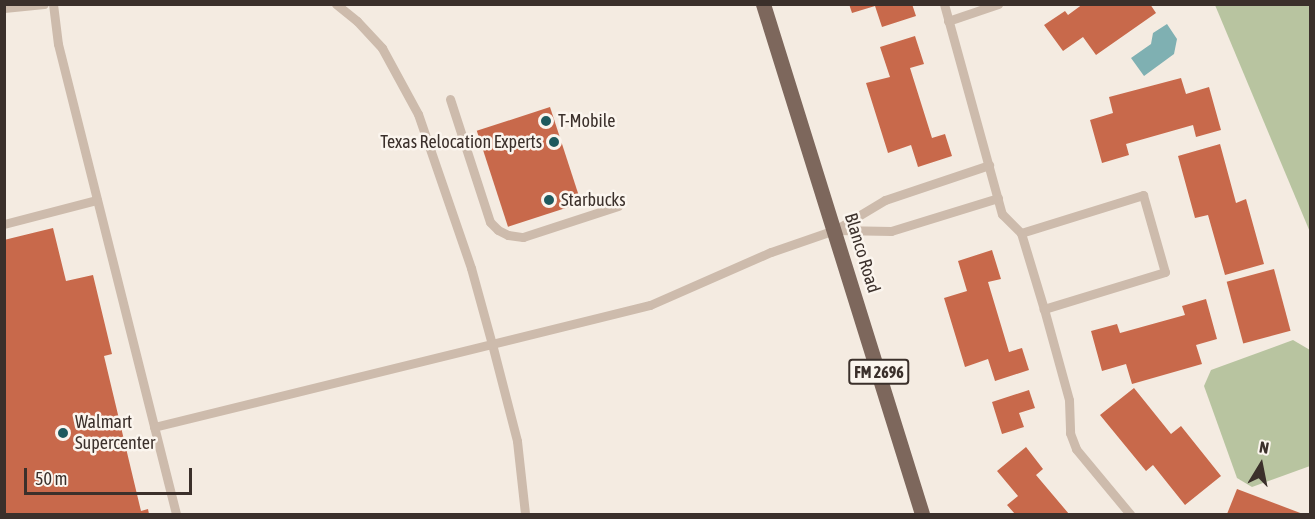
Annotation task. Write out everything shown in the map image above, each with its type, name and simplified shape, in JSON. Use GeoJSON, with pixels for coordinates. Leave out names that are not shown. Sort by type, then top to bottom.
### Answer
{"type":"FeatureCollection","features":[{"type":"Feature","properties":{"kind":"main road","name":"Blanco Road"},"geometry":{"type":"LineString","coordinates":[[763,4],[922,514]]}},
{"type":"Feature","properties":{"kind":"lane"},"geometry":{"type":"LineString","coordinates":[[4,8],[44,4]]}},
{"type":"Feature","properties":{"kind":"lane"},"geometry":{"type":"LineString","coordinates":[[53,4],[58,44],[176,514]]}},
{"type":"Feature","properties":{"kind":"lane"},"geometry":{"type":"LineString","coordinates":[[336,4],[357,21],[382,48],[417,114],[471,268],[492,344],[517,441],[525,514]]}},
{"type":"Feature","properties":{"kind":"lane"},"geometry":{"type":"LineString","coordinates":[[944,4],[1002,214],[1021,233],[1044,309],[1069,400],[1070,434],[1076,449],[1130,514]]}},
{"type":"Feature","properties":{"kind":"lane"},"geometry":{"type":"LineString","coordinates":[[948,21],[998,4]]}},
{"type":"Feature","properties":{"kind":"lane"},"geometry":{"type":"LineString","coordinates":[[450,99],[490,222],[498,230],[508,236],[523,237],[618,206]]}},
{"type":"Feature","properties":{"kind":"lane"},"geometry":{"type":"LineString","coordinates":[[154,427],[650,305],[771,252],[835,230],[885,200],[989,165]]}},
{"type":"Feature","properties":{"kind":"lane"},"geometry":{"type":"LineString","coordinates":[[1021,233],[1143,195],[1165,272],[1044,309]]}},
{"type":"Feature","properties":{"kind":"lane"},"geometry":{"type":"LineString","coordinates":[[835,230],[891,231],[998,198]]}},
{"type":"Feature","properties":{"kind":"lane"},"geometry":{"type":"LineString","coordinates":[[4,224],[97,201]]}},
{"type":"Feature","properties":{"kind":"green space"},"geometry":{"type":"Polygon","coordinates":[[[1215,5],[1310,5],[1310,232],[1215,5]]]}},
{"type":"Feature","properties":{"kind":"green space"},"geometry":{"type":"Polygon","coordinates":[[[1293,340],[1310,350],[1310,466],[1252,487],[1237,478],[1204,386],[1211,370],[1293,340]]]}},
{"type":"Feature","properties":{"kind":"water"},"geometry":{"type":"Polygon","coordinates":[[[1167,24],[1177,39],[1174,54],[1144,76],[1131,58],[1151,44],[1153,33],[1167,24]]]}},
{"type":"Feature","properties":{"kind":"building"},"geometry":{"type":"Polygon","coordinates":[[[849,4],[912,4],[916,16],[882,27],[875,6],[852,13],[849,4]]]}},
{"type":"Feature","properties":{"kind":"building"},"geometry":{"type":"Polygon","coordinates":[[[1083,4],[1150,4],[1156,13],[1096,55],[1083,37],[1063,51],[1044,25],[1065,11],[1068,15],[1083,4]]]}},
{"type":"Feature","properties":{"kind":"building"},"geometry":{"type":"Polygon","coordinates":[[[915,36],[924,64],[910,68],[932,138],[945,134],[952,156],[918,167],[911,145],[888,153],[866,83],[890,77],[880,47],[915,36]]]}},
{"type":"Feature","properties":{"kind":"building"},"geometry":{"type":"Polygon","coordinates":[[[1181,78],[1186,94],[1209,87],[1221,130],[1196,137],[1193,125],[1126,144],[1129,155],[1102,163],[1090,120],[1113,113],[1109,97],[1181,78]]]}},
{"type":"Feature","properties":{"kind":"building"},"geometry":{"type":"Polygon","coordinates":[[[550,107],[581,203],[508,227],[477,131],[550,107]]]}},
{"type":"Feature","properties":{"kind":"building"},"geometry":{"type":"Polygon","coordinates":[[[1220,144],[1236,203],[1246,199],[1264,264],[1225,275],[1208,215],[1195,218],[1178,156],[1220,144]]]}},
{"type":"Feature","properties":{"kind":"building","name":"Walmart Supercenter"},"geometry":{"type":"Polygon","coordinates":[[[53,228],[66,281],[93,275],[112,354],[104,356],[141,511],[148,509],[149,514],[4,514],[4,240],[53,228]]]}},
{"type":"Feature","properties":{"kind":"building"},"geometry":{"type":"Polygon","coordinates":[[[992,250],[1001,279],[988,282],[1009,352],[1022,348],[1029,370],[995,381],[988,359],[965,367],[944,298],[967,291],[958,261],[992,250]]]}},
{"type":"Feature","properties":{"kind":"building"},"geometry":{"type":"Polygon","coordinates":[[[1274,269],[1291,331],[1243,344],[1227,282],[1274,269]]]}},
{"type":"Feature","properties":{"kind":"building"},"geometry":{"type":"Polygon","coordinates":[[[1206,299],[1217,339],[1196,345],[1202,364],[1132,384],[1126,364],[1102,371],[1091,331],[1117,324],[1120,333],[1185,315],[1182,306],[1206,299]]]}},
{"type":"Feature","properties":{"kind":"building"},"geometry":{"type":"Polygon","coordinates":[[[1134,388],[1171,434],[1181,426],[1221,476],[1185,505],[1153,465],[1146,471],[1100,415],[1134,388]]]}},
{"type":"Feature","properties":{"kind":"building"},"geometry":{"type":"Polygon","coordinates":[[[1029,390],[1035,408],[1019,413],[1024,427],[1002,434],[992,402],[1029,390]]]}},
{"type":"Feature","properties":{"kind":"building"},"geometry":{"type":"Polygon","coordinates":[[[1026,447],[1043,469],[1036,475],[1069,514],[1015,514],[1007,505],[1018,496],[997,471],[1026,447]]]}},
{"type":"Feature","properties":{"kind":"building"},"geometry":{"type":"Polygon","coordinates":[[[1237,489],[1303,514],[1227,514],[1237,489]]]}},
{"type":"Feature","properties":{"kind":"place","name":"T-Mobile"},"geometry":{"type":"Point","coordinates":[546,121]}},
{"type":"Feature","properties":{"kind":"place","name":"Texas Relocation Experts"},"geometry":{"type":"Point","coordinates":[554,142]}},
{"type":"Feature","properties":{"kind":"place","name":"Starbucks"},"geometry":{"type":"Point","coordinates":[549,200]}},
{"type":"Feature","properties":{"kind":"place","name":"Walmart Supercenter"},"geometry":{"type":"Point","coordinates":[63,433]}}]}
